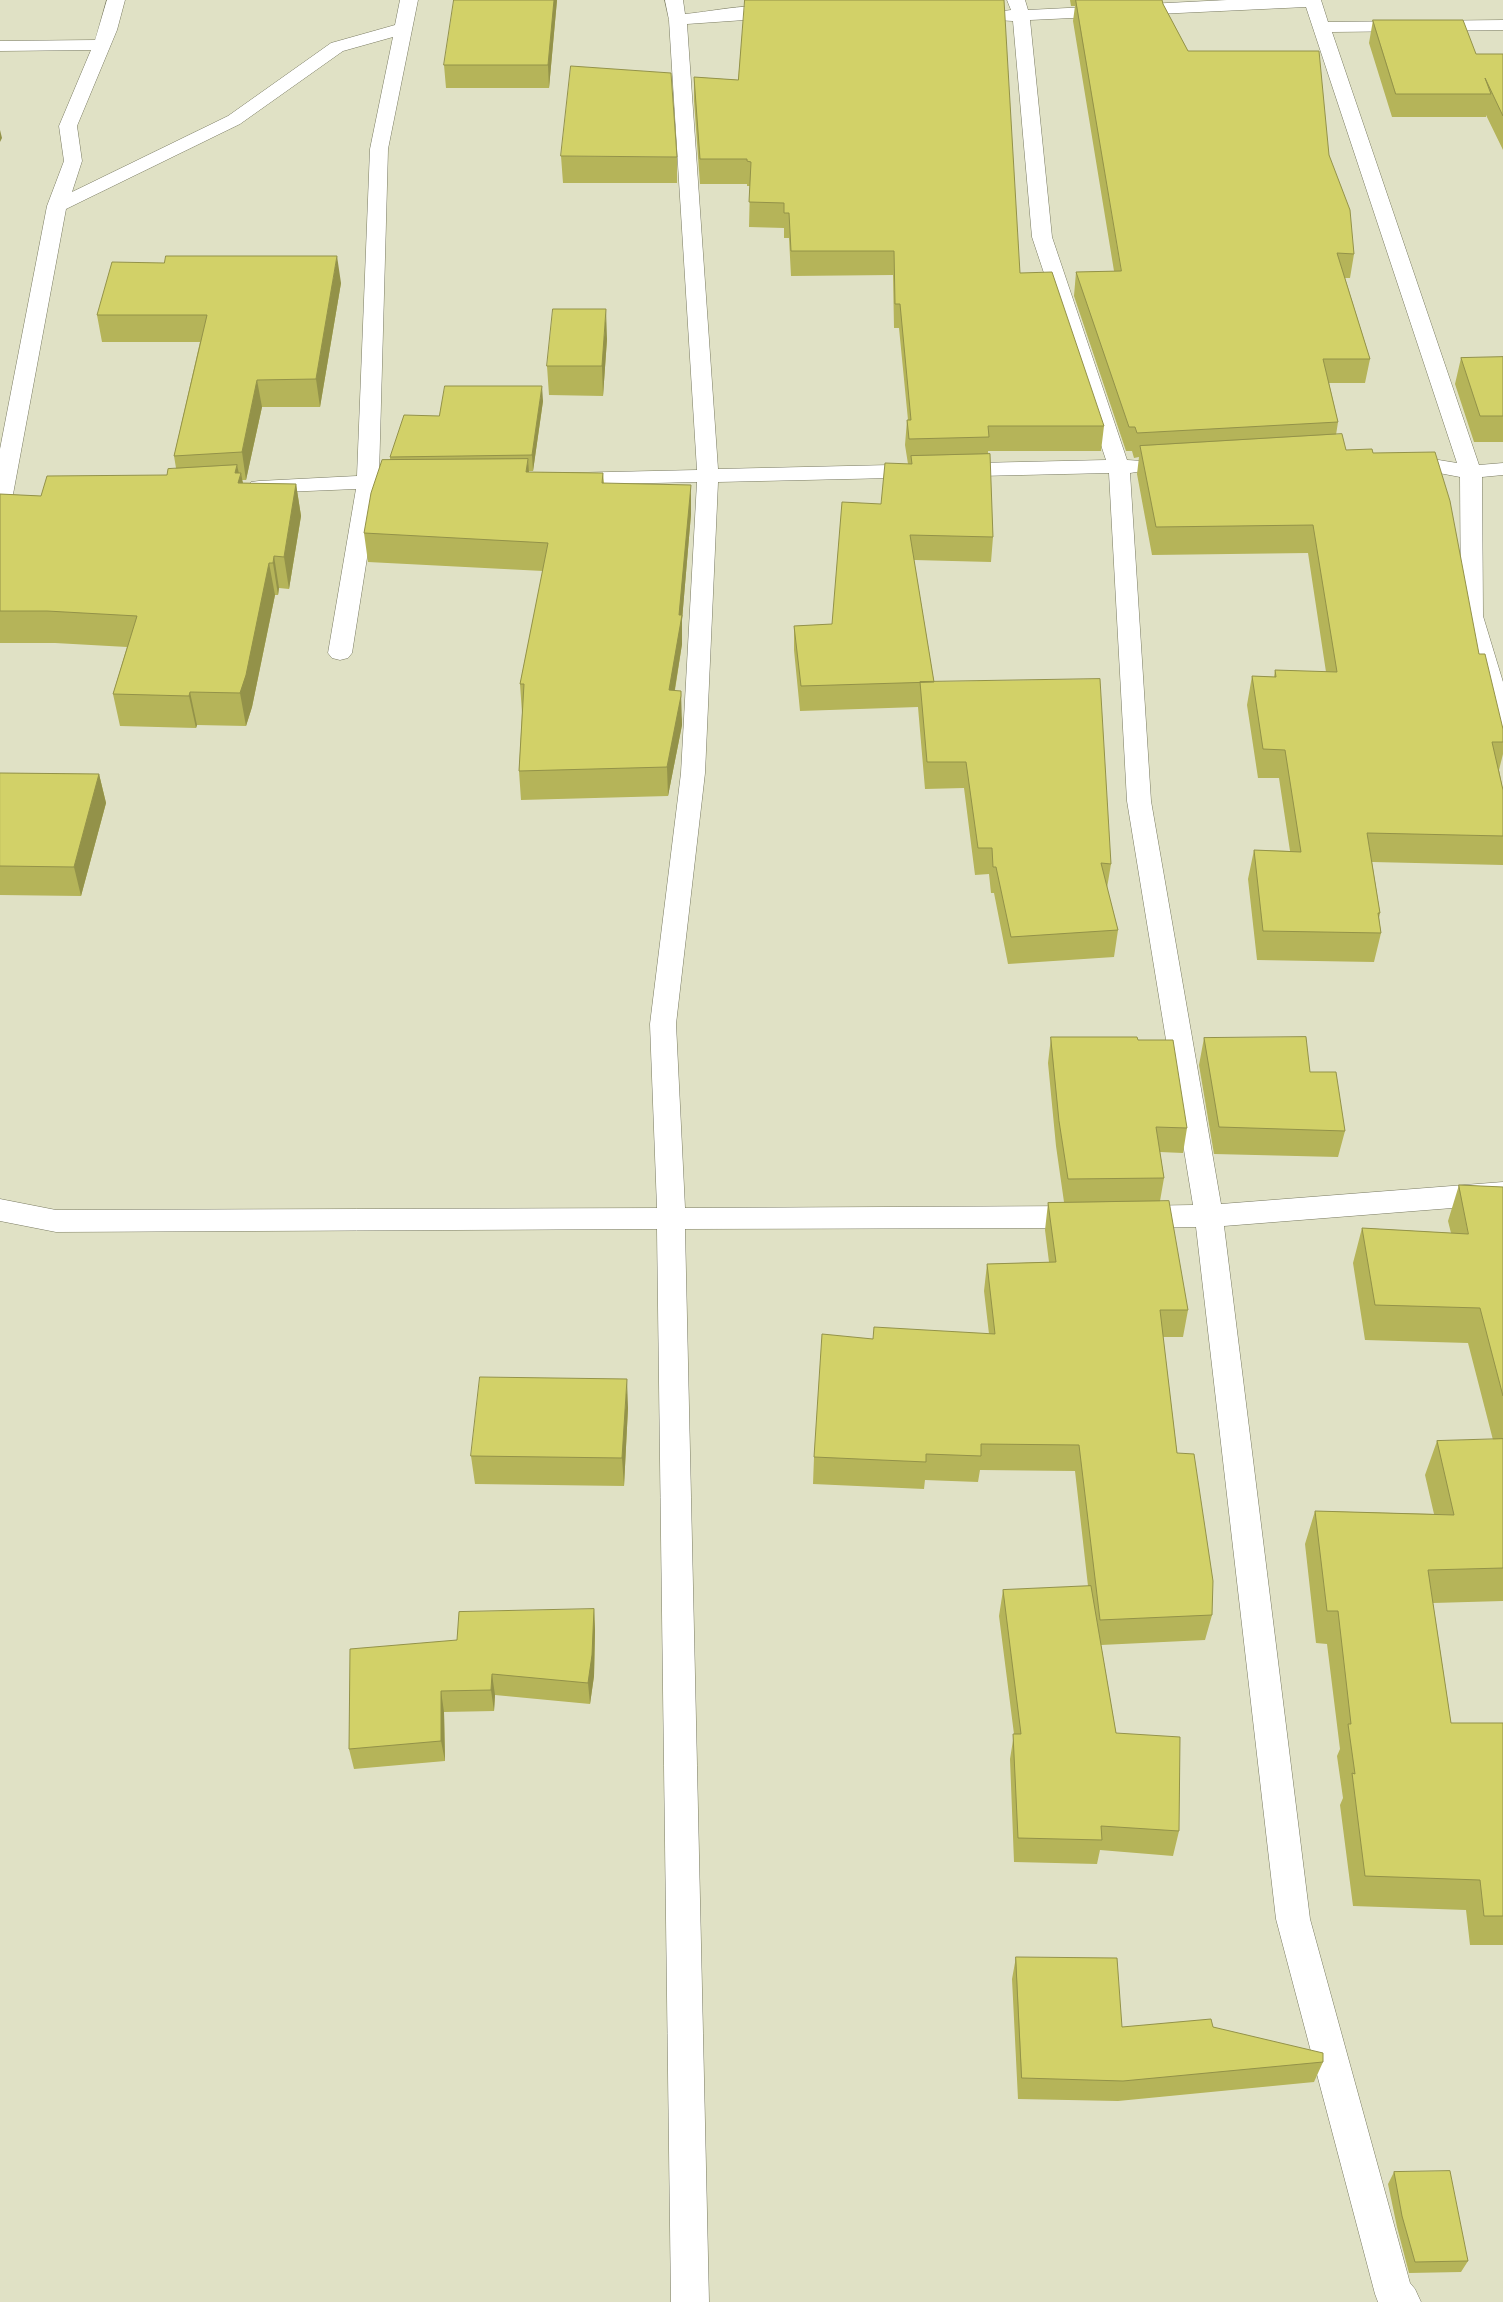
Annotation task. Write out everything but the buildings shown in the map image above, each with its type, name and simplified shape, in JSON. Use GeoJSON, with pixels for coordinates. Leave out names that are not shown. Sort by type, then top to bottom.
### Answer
{"type":"FeatureCollection","features":[{"type":"Feature","properties":{"kind":"street"},"geometry":{"type":"LineString","coordinates":[[6,502],[57,206],[73,162],[68,126],[101,45],[116,0]]}},
{"type":"Feature","properties":{"kind":"street"},"geometry":{"type":"LineString","coordinates":[[340,653],[368,481],[379,149],[409,0]]}},
{"type":"Feature","properties":{"kind":"street"},"geometry":{"type":"LineString","coordinates":[[982,16],[1018,8],[1312,0],[1471,472],[1472,616],[1503,722]]}},
{"type":"Feature","properties":{"kind":"street"},"geometry":{"type":"LineString","coordinates":[[1018,8],[1042,237],[1119,467],[1139,801],[1209,1216],[1293,1920],[1343,2098],[1394,2294],[1402,2302]]}},
{"type":"Feature","properties":{"kind":"street"},"geometry":{"type":"LineString","coordinates":[[690,2302],[671,1219],[663,1024],[693,773],[708,477],[676,10],[796,14]]}},
{"type":"Feature","properties":{"kind":"street"},"geometry":{"type":"LineString","coordinates":[[1322,27],[1503,25]]}},
{"type":"Feature","properties":{"kind":"street"},"geometry":{"type":"LineString","coordinates":[[57,206],[234,120],[337,47],[404,28]]}},
{"type":"Feature","properties":{"kind":"street"},"geometry":{"type":"LineString","coordinates":[[0,46],[101,45]]}},
{"type":"Feature","properties":{"kind":"street"},"geometry":{"type":"LineString","coordinates":[[1380,456],[1471,472],[1503,469]]}},
{"type":"Feature","properties":{"kind":"street"},"geometry":{"type":"LineString","coordinates":[[543,479],[708,477],[1158,465]]}},
{"type":"Feature","properties":{"kind":"street"},"geometry":{"type":"LineString","coordinates":[[239,488],[368,481],[436,480]]}},
{"type":"Feature","properties":{"kind":"street"},"geometry":{"type":"LineString","coordinates":[[0,1210],[56,1221],[1209,1216],[1503,1193]]}}]}
